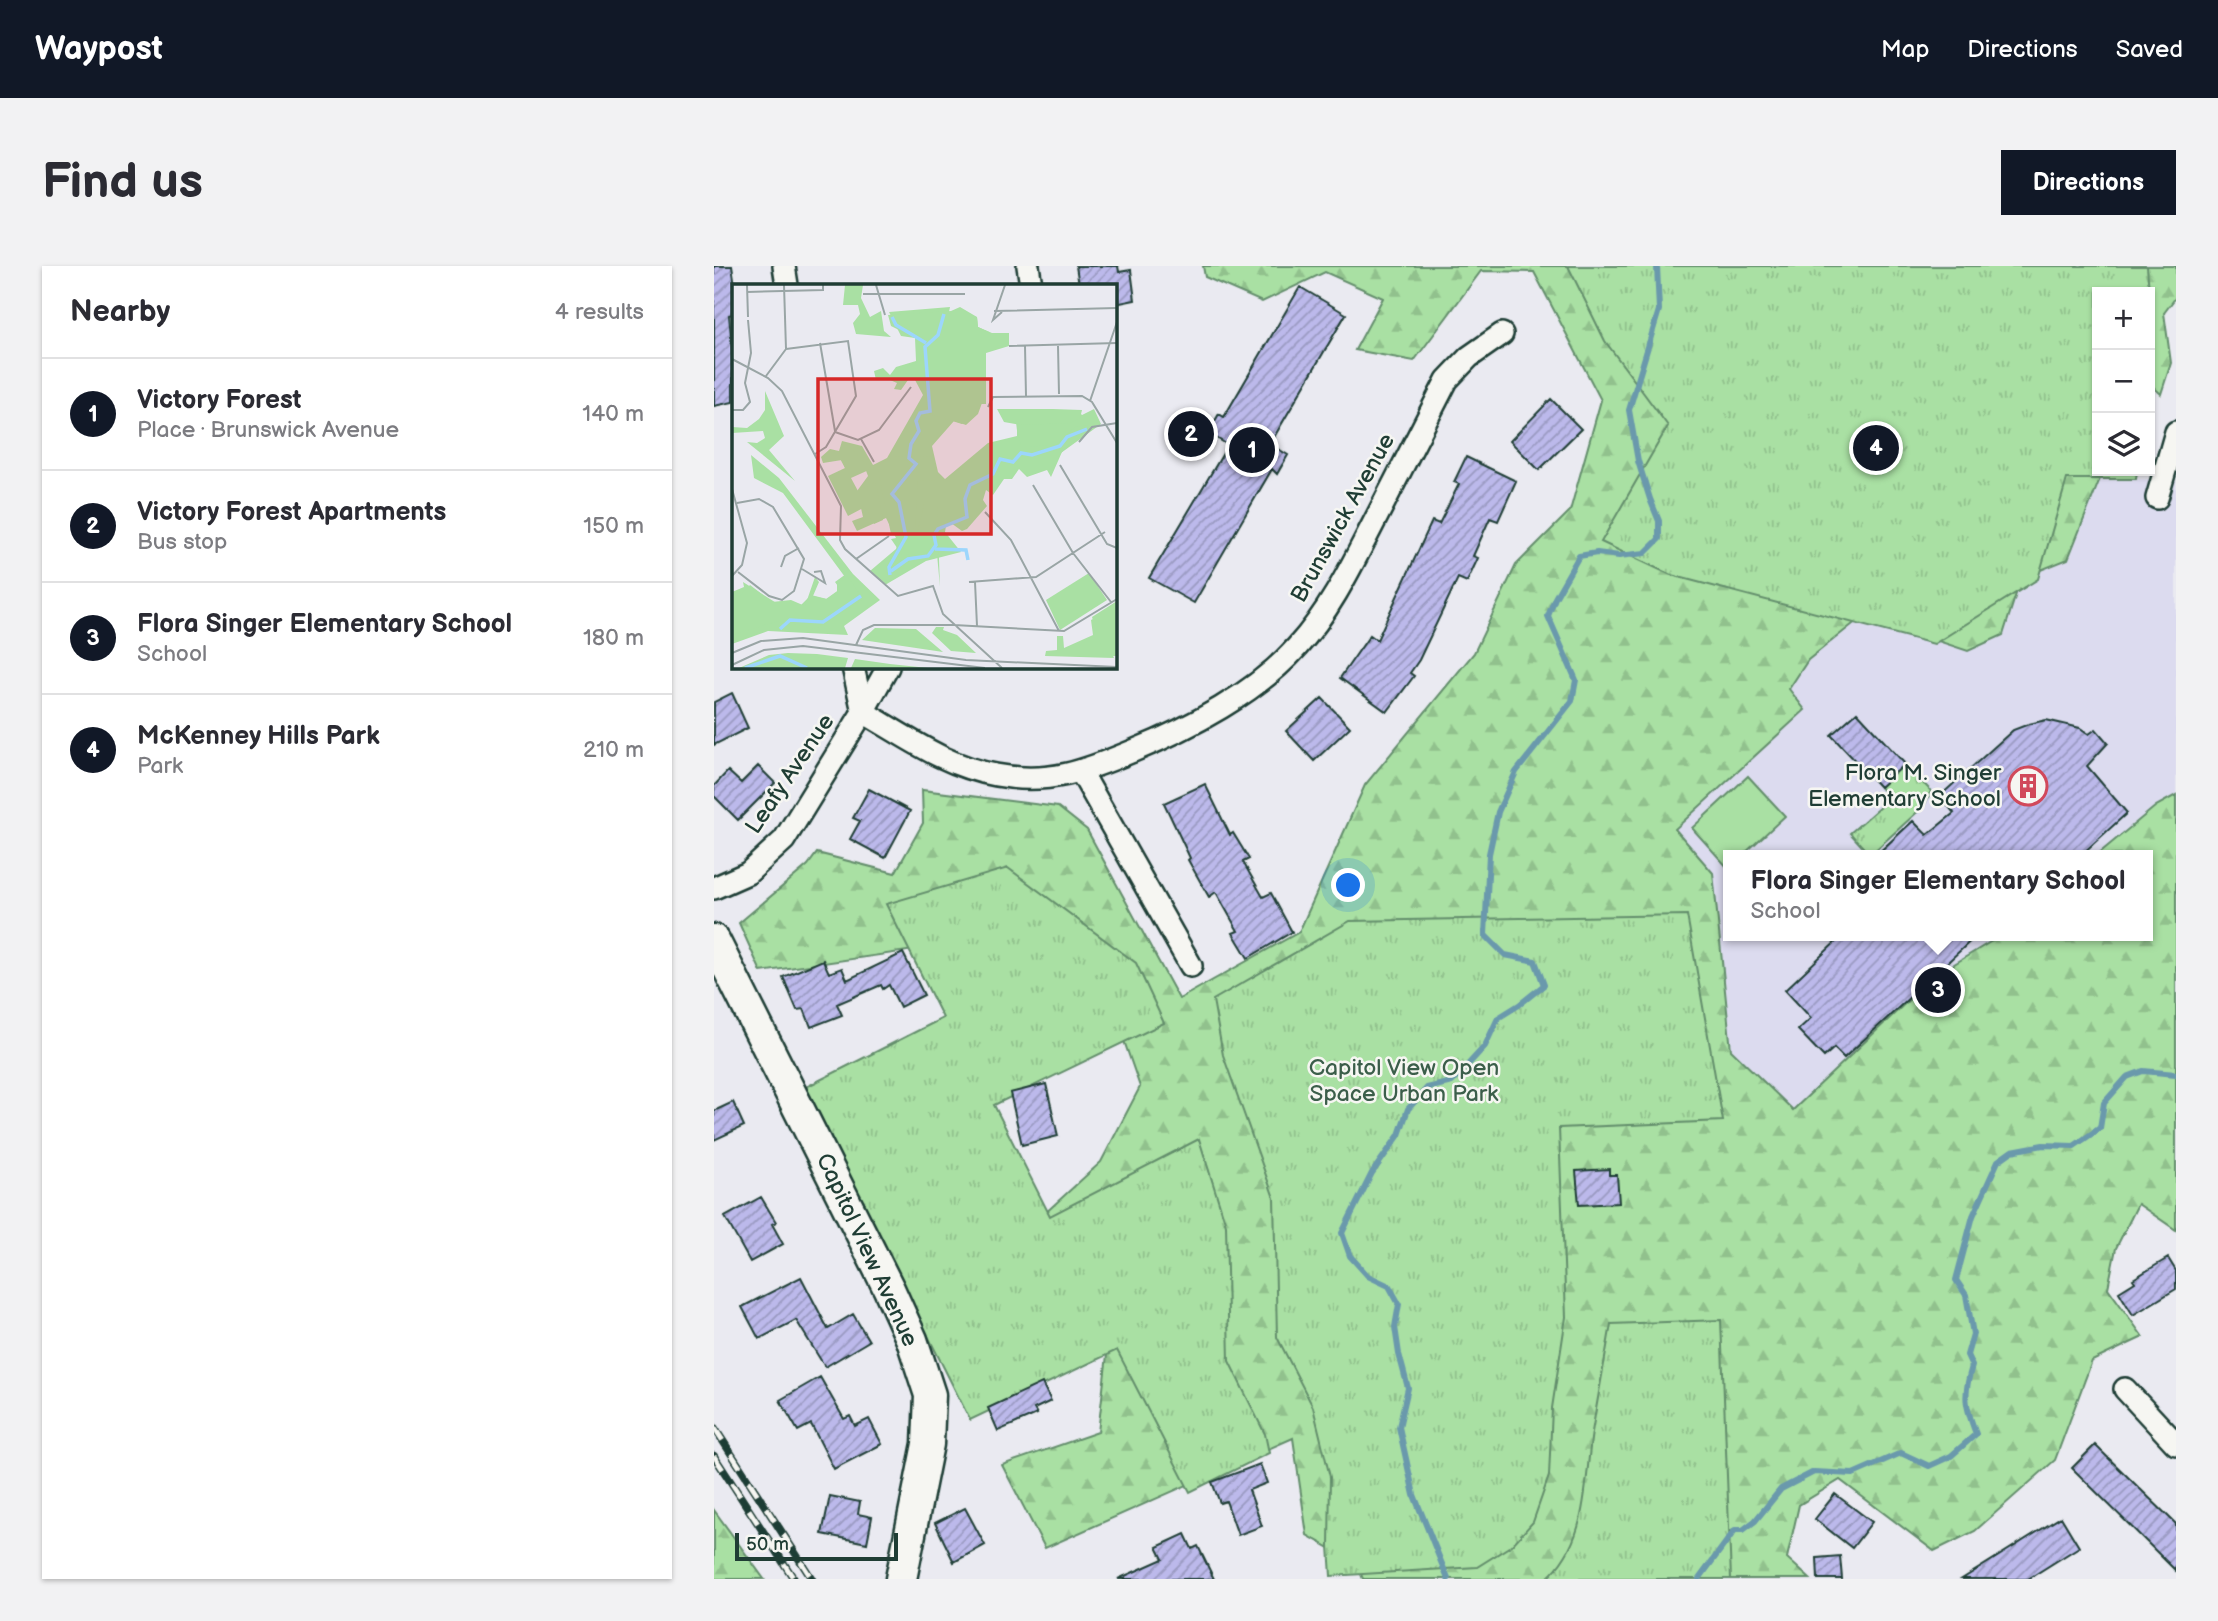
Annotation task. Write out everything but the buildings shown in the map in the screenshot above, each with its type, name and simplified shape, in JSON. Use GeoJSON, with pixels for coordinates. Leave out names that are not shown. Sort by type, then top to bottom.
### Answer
{"type":"FeatureCollection","features":[{"type":"Feature","properties":{"kind":"main road","name":"Capitol View Avenue"},"geometry":{"type":"LineString","coordinates":[[714,940],[882,1272],[912,1340],[930,1395],[928,1444],[901,1579]]}},
{"type":"Feature","properties":{"kind":"street"},"geometry":{"type":"LineString","coordinates":[[784,266],[787,284]]}},
{"type":"Feature","properties":{"kind":"street"},"geometry":{"type":"LineString","coordinates":[[1028,266],[1031,284]]}},
{"type":"Feature","properties":{"kind":"street","name":"Brunswick Avenue"},"geometry":{"type":"LineString","coordinates":[[863,712],[911,742],[967,768],[1023,779],[1053,778],[1081,772],[1166,738],[1234,700],[1280,664],[1298,646],[1340,586],[1447,380],[1469,356],[1502,334]]}},
{"type":"Feature","properties":{"kind":"street"},"geometry":{"type":"LineString","coordinates":[[2157,498],[2176,432]]}},
{"type":"Feature","properties":{"kind":"street"},"geometry":{"type":"LineString","coordinates":[[853,668],[863,712]]}},
{"type":"Feature","properties":{"kind":"street","name":"Leafy Avenue"},"geometry":{"type":"LineString","coordinates":[[714,888],[748,873],[784,840],[887,668]]}},
{"type":"Feature","properties":{"kind":"street"},"geometry":{"type":"LineString","coordinates":[[1081,772],[1191,967]]}},
{"type":"Feature","properties":{"kind":"street"},"geometry":{"type":"LineString","coordinates":[[2125,1390],[2176,1444]]}},
{"type":"Feature","properties":{"kind":"shaded area"},"geometry":{"type":"Polygon","coordinates":[[[2067,479],[2176,480],[2176,1145],[1738,1408],[1487,725],[1671,575],[1934,644],[2067,479]]]}},
{"type":"Feature","properties":{"kind":"green space"},"geometry":{"type":"Polygon","coordinates":[[[1203,266],[1759,266],[2092,468],[2092,476],[2101,476],[2068,559],[2021,578],[2003,635],[1968,651],[1863,616],[1808,660],[1789,689],[1805,710],[1675,829],[1713,873],[1731,1050],[1793,1110],[1933,977],[1992,941],[2153,941],[2153,850],[2103,850],[2156,806],[2176,795],[2176,1230],[2138,1204],[2116,1248],[2108,1288],[2143,1337],[2092,1361],[2055,1460],[1975,1531],[1934,1551],[1840,1480],[1799,1505],[1787,1558],[1810,1579],[1363,1579],[1356,1563],[1307,1535],[1293,1438],[1045,1548],[1002,1465],[1098,1432],[1108,1346],[1042,1216],[1101,1162],[1140,1087],[1115,1015],[950,1016],[921,949],[761,972],[739,923],[808,865],[817,853],[895,873],[923,823],[922,790],[1058,807],[1087,830],[1179,999],[1299,932],[1365,785],[1474,653],[1516,565],[1570,511],[1601,400],[1534,272],[1481,271],[1414,361],[1355,350],[1383,298],[1325,272],[1262,302],[1205,277],[1203,266]]]}},
{"type":"Feature","properties":{"kind":"green space"},"geometry":{"type":"Polygon","coordinates":[[[1568,266],[2147,266],[2149,287],[2092,287],[2092,476],[2136,476],[2136,479],[2067,479],[2038,579],[1934,644],[1671,575],[1601,542],[1668,426],[1605,341],[1568,266]]]}},
{"type":"Feature","properties":{"kind":"green space"},"geometry":{"type":"Polygon","coordinates":[[[2091,266],[2176,266],[2176,297],[2164,313],[2171,363],[2161,394],[2155,389],[2155,287],[2096,287],[2091,266]]]}},
{"type":"Feature","properties":{"kind":"green space"},"geometry":{"type":"Polygon","coordinates":[[[1905,764],[1931,791],[1924,806],[1876,850],[1865,850],[1850,833],[1889,799],[1880,787],[1905,764]]]}},
{"type":"Feature","properties":{"kind":"green space"},"geometry":{"type":"Polygon","coordinates":[[[1748,776],[1785,816],[1748,850],[1723,850],[1723,862],[1692,828],[1748,776]]]}},
{"type":"Feature","properties":{"kind":"green space"},"geometry":{"type":"Polygon","coordinates":[[[1008,868],[1136,963],[1164,1023],[994,1105],[1050,1216],[1199,1139],[1226,1225],[1229,1361],[1265,1434],[1269,1453],[1190,1492],[1117,1350],[970,1420],[804,1088],[943,1018],[886,904],[1008,868]]]}},
{"type":"Feature","properties":{"kind":"green space","name":"Capitol View Open Space Urban Park"},"geometry":{"type":"Polygon","coordinates":[[[1687,915],[1723,1121],[1559,1128],[1566,1317],[1552,1408],[1549,1476],[1533,1522],[1512,1545],[1477,1567],[1331,1576],[1330,1477],[1313,1407],[1277,1337],[1274,1198],[1223,1055],[1213,1000],[1350,921],[1687,915]]]}},
{"type":"Feature","properties":{"kind":"green space"},"geometry":{"type":"Polygon","coordinates":[[[1721,1320],[1731,1579],[1546,1579],[1560,1564],[1570,1547],[1582,1511],[1592,1432],[1611,1324],[1721,1320]]]}},
{"type":"Feature","properties":{"kind":"green space"},"geometry":{"type":"Polygon","coordinates":[[[714,1510],[764,1579],[714,1579],[714,1510]]]}},
{"type":"Feature","properties":{"kind":"waterway"},"geometry":{"type":"LineString","coordinates":[[1448,1579],[1414,1495],[1399,1427],[1408,1388],[1395,1327],[1399,1304],[1389,1286],[1368,1276],[1350,1256],[1342,1233],[1372,1173],[1399,1135],[1408,1109],[1427,1088],[1452,1082],[1485,1046],[1498,1018],[1544,985],[1535,961],[1505,955],[1485,935],[1489,854],[1498,812],[1516,772],[1572,701],[1576,680],[1548,616],[1555,598],[1579,556],[1597,553],[1619,556],[1645,553],[1659,539],[1659,521],[1638,461],[1629,410],[1659,310],[1657,266]]}},
{"type":"Feature","properties":{"kind":"waterway"},"geometry":{"type":"LineString","coordinates":[[1699,1579],[1735,1530],[1743,1530],[1755,1521],[1781,1489],[1814,1472],[1853,1474],[1901,1453],[1929,1466],[1951,1456],[1976,1434],[1966,1400],[1972,1366],[1967,1355],[1973,1334],[1966,1295],[1956,1280],[1973,1216],[1998,1161],[2012,1151],[2043,1145],[2074,1146],[2100,1128],[2104,1103],[2127,1077],[2143,1071],[2176,1074]]}},
{"type":"Feature","properties":{"kind":"railway"},"geometry":{"type":"LineString","coordinates":[[714,1427],[812,1579]]}},
{"type":"Feature","properties":{"kind":"railway"},"geometry":{"type":"LineString","coordinates":[[714,1456],[794,1579]]}},
{"type":"Feature","properties":{"kind":"place","name":"Victory Forest Apartments"},"geometry":{"type":"Point","coordinates":[1191,434]}},
{"type":"Feature","properties":{"kind":"place","name":"McKenney Hills Park"},"geometry":{"type":"Point","coordinates":[1876,448]}},
{"type":"Feature","properties":{"kind":"place","name":"Victory Forest"},"geometry":{"type":"Point","coordinates":[1252,450]}},
{"type":"Feature","properties":{"kind":"place","name":"Flora M. Singer Elementary School"},"geometry":{"type":"Point","coordinates":[2028,786]}},
{"type":"Feature","properties":{"kind":"place","name":"Flora Singer Elementary School"},"geometry":{"type":"Point","coordinates":[1938,990]}}]}
